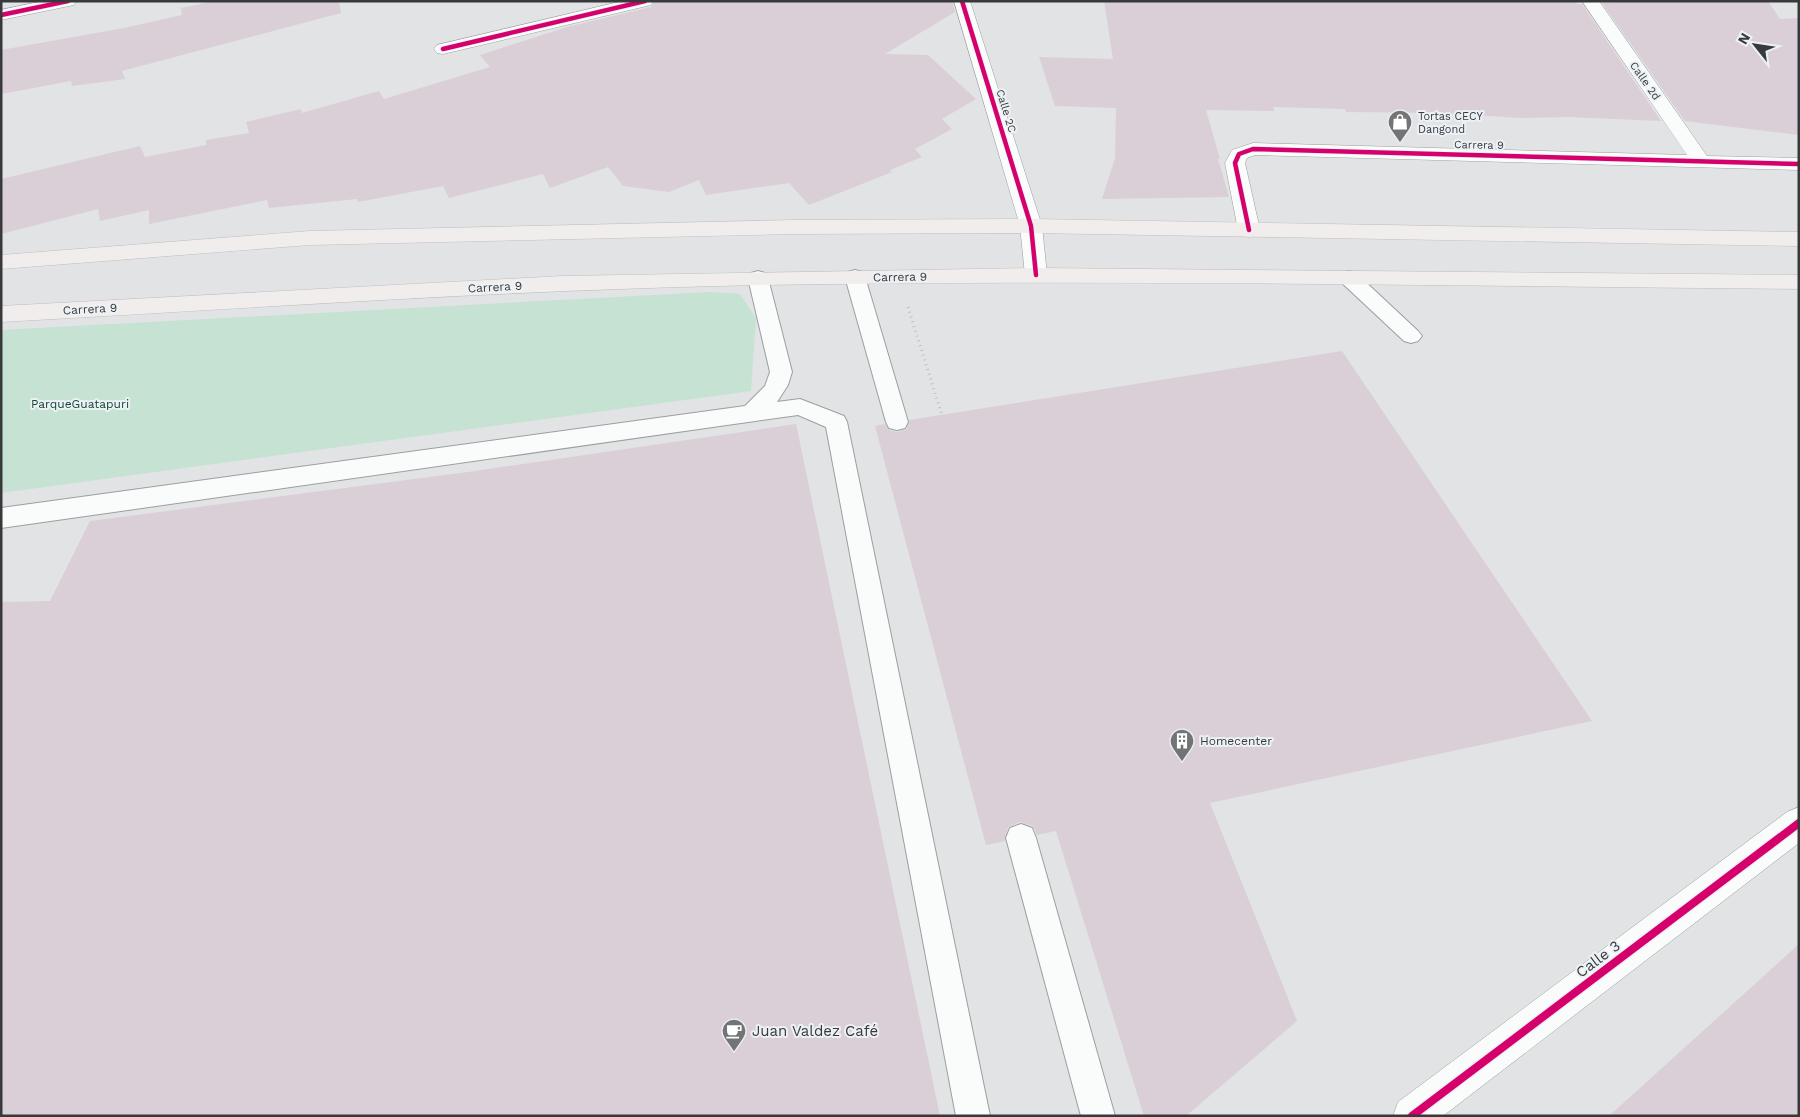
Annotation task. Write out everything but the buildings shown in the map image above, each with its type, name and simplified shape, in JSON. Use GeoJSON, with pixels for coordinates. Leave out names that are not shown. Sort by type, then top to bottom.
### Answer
{"type":"FeatureCollection","features":[{"type":"Feature","properties":{"kind":"highway"},"geometry":{"type":"LineString","coordinates":[[1,262],[310,238],[793,227],[1031,226],[1799,239]]}},
{"type":"Feature","properties":{"kind":"highway","name":"Carrera 9"},"geometry":{"type":"LineString","coordinates":[[1,314],[563,283],[758,278],[1036,275],[1799,282]]}},
{"type":"Feature","properties":{"kind":"street"},"geometry":{"type":"LineString","coordinates":[[1,15],[68,1]]}},
{"type":"Feature","properties":{"kind":"street"},"geometry":{"type":"LineString","coordinates":[[443,49],[645,1]]}},
{"type":"Feature","properties":{"kind":"street","name":"Calle 2C"},"geometry":{"type":"LineString","coordinates":[[962,1],[1031,226],[1036,275]]}},
{"type":"Feature","properties":{"kind":"street","name":"Calle 2d"},"geometry":{"type":"LineString","coordinates":[[1590,1],[1700,160]]}},
{"type":"Feature","properties":{"kind":"street","name":"Carrera 9"},"geometry":{"type":"LineString","coordinates":[[1249,230],[1235,163],[1239,154],[1253,149],[1799,164]]}},
{"type":"Feature","properties":{"kind":"street","name":"Calle 3"},"geometry":{"type":"LineString","coordinates":[[1412,1116],[1799,823]]}},
{"type":"Feature","properties":{"kind":"lane"},"geometry":{"type":"LineString","coordinates":[[855,277],[897,422]]}},
{"type":"Feature","properties":{"kind":"lane"},"geometry":{"type":"LineString","coordinates":[[751,414],[771,396],[778,385],[781,372],[758,278]]}},
{"type":"Feature","properties":{"kind":"lane"},"geometry":{"type":"LineString","coordinates":[[1349,278],[1411,336]]}},
{"type":"Feature","properties":{"kind":"lane"},"geometry":{"type":"LineString","coordinates":[[1,518],[800,407],[836,422],[973,1116]]}},
{"type":"Feature","properties":{"kind":"lane"},"geometry":{"type":"LineString","coordinates":[[1020,838],[1098,1116]]}},
{"type":"Feature","properties":{"kind":"path"},"geometry":{"type":"LineString","coordinates":[[907,304],[942,415]]}},
{"type":"Feature","properties":{"kind":"green space","name":"ParqueGuatapuri"},"geometry":{"type":"Polygon","coordinates":[[[710,292],[740,294],[756,318],[751,391],[1,493],[1,330],[710,292]]]}},
{"type":"Feature","properties":{"kind":"cycle path"},"geometry":{"type":"LineString","coordinates":[[1,15],[68,1]]}},
{"type":"Feature","properties":{"kind":"cycle path"},"geometry":{"type":"LineString","coordinates":[[443,49],[645,1]]}},
{"type":"Feature","properties":{"kind":"cycle path"},"geometry":{"type":"LineString","coordinates":[[962,1],[1031,226],[1036,275]]}},
{"type":"Feature","properties":{"kind":"cycle path"},"geometry":{"type":"LineString","coordinates":[[1249,230],[1235,163],[1239,154],[1253,149],[1799,164]]}},
{"type":"Feature","properties":{"kind":"cycle path"},"geometry":{"type":"LineString","coordinates":[[1412,1116],[1799,823]]}},
{"type":"Feature","properties":{"kind":"place","name":"Tortas CECY Dangond"},"geometry":{"type":"Point","coordinates":[1400,143]}},
{"type":"Feature","properties":{"kind":"place","name":"Homecenter"},"geometry":{"type":"Point","coordinates":[1182,762]}},
{"type":"Feature","properties":{"kind":"place","name":"Juan Valdez Café"},"geometry":{"type":"Point","coordinates":[734,1052]}}]}
